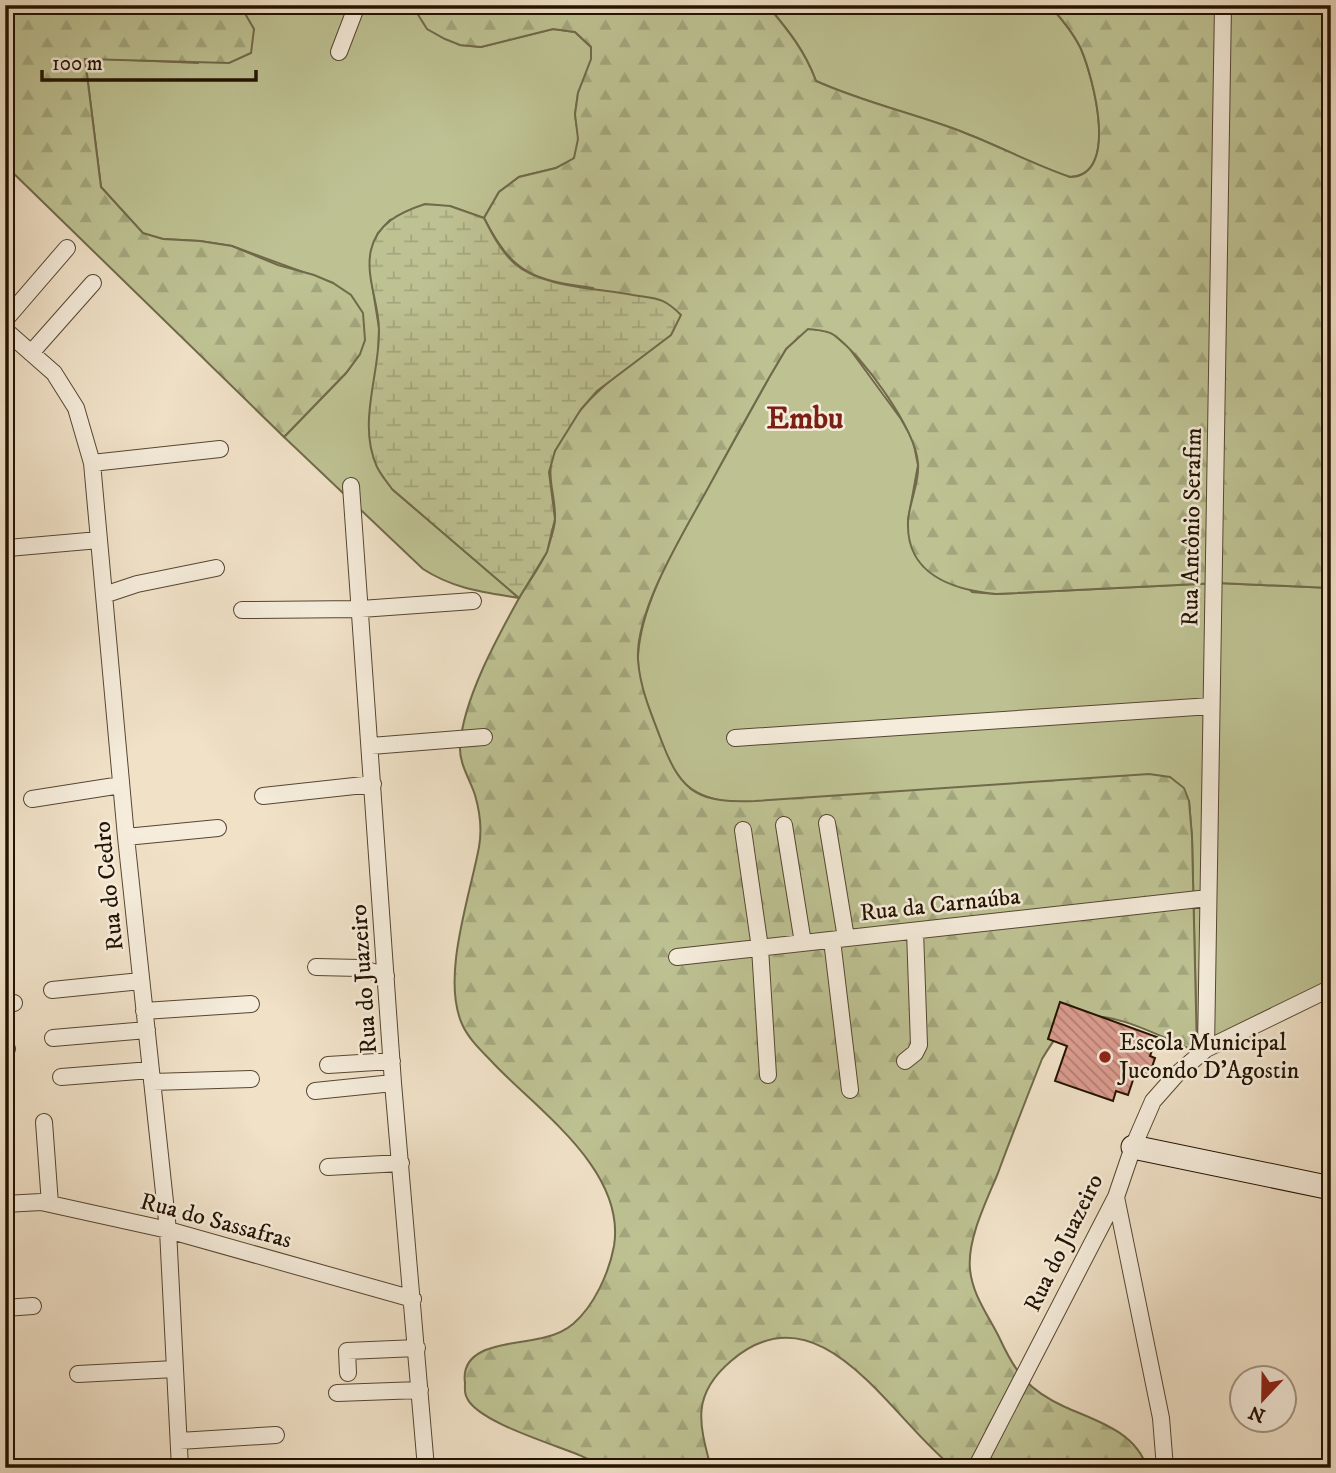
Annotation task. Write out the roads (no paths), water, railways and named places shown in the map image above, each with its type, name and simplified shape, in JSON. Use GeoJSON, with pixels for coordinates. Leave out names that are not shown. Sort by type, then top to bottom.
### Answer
{"type":"FeatureCollection","features":[{"type":"Feature","properties":{"kind":"street"},"geometry":{"type":"LineString","coordinates":[[339,52],[357,5]]}},
{"type":"Feature","properties":{"kind":"street","name":"Rua Antônio Serafim"},"geometry":{"type":"LineString","coordinates":[[1206,1049],[1223,5]]}},
{"type":"Feature","properties":{"kind":"street"},"geometry":{"type":"LineString","coordinates":[[5,320],[67,248]]}},
{"type":"Feature","properties":{"kind":"street"},"geometry":{"type":"LineString","coordinates":[[31,353],[93,283]]}},
{"type":"Feature","properties":{"kind":"street","name":"Rua do Cedro"},"geometry":{"type":"LineString","coordinates":[[5,330],[54,373],[76,408],[92,463],[126,837],[168,1230],[180,1468]]}},
{"type":"Feature","properties":{"kind":"street"},"geometry":{"type":"LineString","coordinates":[[92,463],[220,449]]}},
{"type":"Feature","properties":{"kind":"street","name":"Rua do Juazeiro"},"geometry":{"type":"LineString","coordinates":[[351,486],[393,1083],[426,1467]]}},
{"type":"Feature","properties":{"kind":"street"},"geometry":{"type":"LineString","coordinates":[[8,548],[99,540]]}},
{"type":"Feature","properties":{"kind":"street"},"geometry":{"type":"LineString","coordinates":[[104,595],[137,584],[216,568]]}},
{"type":"Feature","properties":{"kind":"street"},"geometry":{"type":"LineString","coordinates":[[243,610],[361,609],[473,601]]}},
{"type":"Feature","properties":{"kind":"street"},"geometry":{"type":"LineString","coordinates":[[735,738],[1211,706]]}},
{"type":"Feature","properties":{"kind":"street"},"geometry":{"type":"LineString","coordinates":[[371,746],[484,737]]}},
{"type":"Feature","properties":{"kind":"street"},"geometry":{"type":"LineString","coordinates":[[263,796],[373,784]]}},
{"type":"Feature","properties":{"kind":"street"},"geometry":{"type":"LineString","coordinates":[[32,799],[121,785]]}},
{"type":"Feature","properties":{"kind":"street"},"geometry":{"type":"LineString","coordinates":[[827,823],[850,1090]]}},
{"type":"Feature","properties":{"kind":"street"},"geometry":{"type":"LineString","coordinates":[[784,825],[803,943]]}},
{"type":"Feature","properties":{"kind":"street"},"geometry":{"type":"LineString","coordinates":[[126,837],[218,828]]}},
{"type":"Feature","properties":{"kind":"street"},"geometry":{"type":"LineString","coordinates":[[743,830],[760,948],[768,1075]]}},
{"type":"Feature","properties":{"kind":"street","name":"Rua da Carnaúba"},"geometry":{"type":"LineString","coordinates":[[677,957],[1208,898]]}},
{"type":"Feature","properties":{"kind":"street"},"geometry":{"type":"LineString","coordinates":[[905,1061],[915,1053],[919,1045],[915,931]]}},
{"type":"Feature","properties":{"kind":"street"},"geometry":{"type":"LineString","coordinates":[[316,967],[360,968],[386,976]]}},
{"type":"Feature","properties":{"kind":"street"},"geometry":{"type":"LineString","coordinates":[[52,989],[141,981]]}},
{"type":"Feature","properties":{"kind":"street","name":"Rua do Juazeiro"},"geometry":{"type":"LineString","coordinates":[[976,1468],[1116,1197],[1133,1147],[1153,1101],[1176,1075],[1206,1049],[1331,988]]}},
{"type":"Feature","properties":{"kind":"street"},"geometry":{"type":"LineString","coordinates":[[145,1011],[251,1004]]}},
{"type":"Feature","properties":{"kind":"street"},"geometry":{"type":"LineString","coordinates":[[53,1038],[147,1030]]}},
{"type":"Feature","properties":{"kind":"street"},"geometry":{"type":"LineString","coordinates":[[328,1065],[392,1061]]}},
{"type":"Feature","properties":{"kind":"street"},"geometry":{"type":"LineString","coordinates":[[61,1077],[251,1079]]}},
{"type":"Feature","properties":{"kind":"street"},"geometry":{"type":"LineString","coordinates":[[316,1091],[393,1083]]}},
{"type":"Feature","properties":{"kind":"street"},"geometry":{"type":"LineString","coordinates":[[44,1122],[50,1204]]}},
{"type":"Feature","properties":{"kind":"street"},"geometry":{"type":"LineString","coordinates":[[1133,1147],[1331,1188]]}},
{"type":"Feature","properties":{"kind":"street"},"geometry":{"type":"LineString","coordinates":[[328,1167],[401,1164]]}},
{"type":"Feature","properties":{"kind":"street"},"geometry":{"type":"LineString","coordinates":[[1116,1197],[1161,1418],[1165,1468]]}},
{"type":"Feature","properties":{"kind":"street","name":"Rua do Sassafras"},"geometry":{"type":"LineString","coordinates":[[5,1204],[50,1204],[168,1230],[413,1299]]}},
{"type":"Feature","properties":{"kind":"street"},"geometry":{"type":"LineString","coordinates":[[5,1308],[33,1306]]}},
{"type":"Feature","properties":{"kind":"street"},"geometry":{"type":"LineString","coordinates":[[348,1373],[348,1351],[416,1348]]}},
{"type":"Feature","properties":{"kind":"street"},"geometry":{"type":"LineString","coordinates":[[78,1374],[175,1369]]}},
{"type":"Feature","properties":{"kind":"street"},"geometry":{"type":"LineString","coordinates":[[337,1394],[420,1390]]}},
{"type":"Feature","properties":{"kind":"street"},"geometry":{"type":"LineString","coordinates":[[179,1441],[276,1435]]}},
{"type":"Feature","properties":{"kind":"street"},"geometry":{"type":"LineString","coordinates":[[417,1468],[426,1467]]}},
{"type":"Feature","properties":{"kind":"place","name":"Escola Municipal Jucondo D'Agostin"},"geometry":{"type":"Point","coordinates":[1105,1057]}},
{"type":"Feature","properties":{"kind":"district","name":"Embu"},"geometry":{"type":"Point","coordinates":[805,419]}}]}
